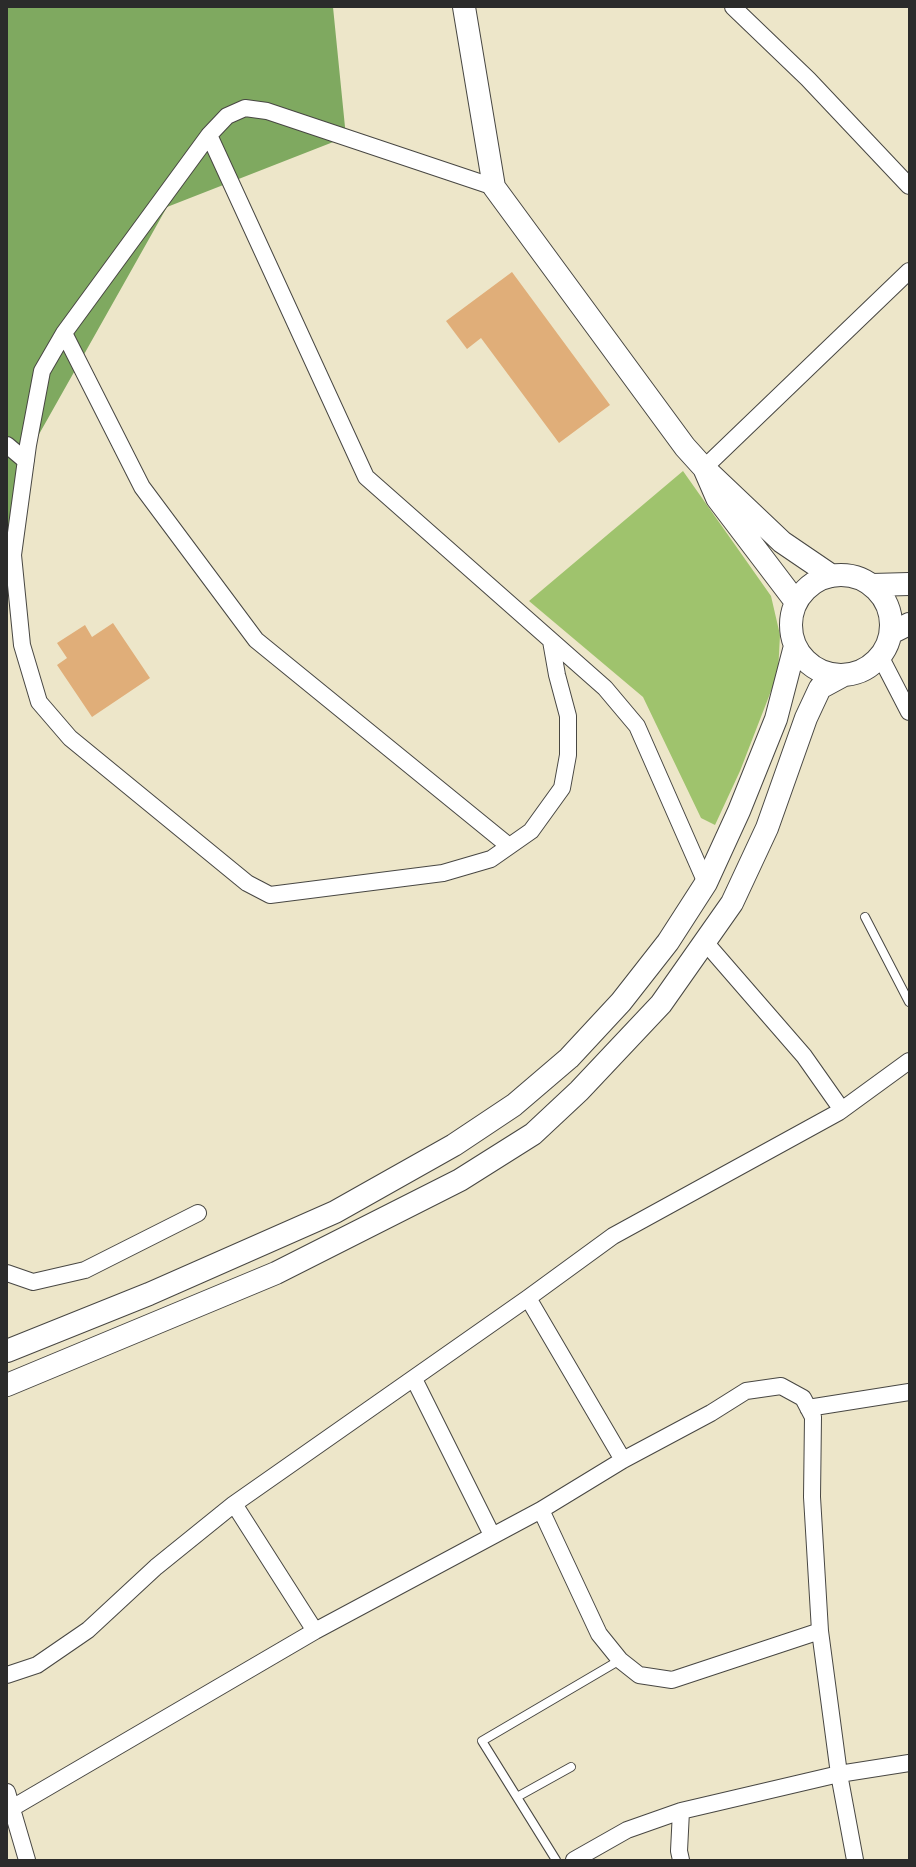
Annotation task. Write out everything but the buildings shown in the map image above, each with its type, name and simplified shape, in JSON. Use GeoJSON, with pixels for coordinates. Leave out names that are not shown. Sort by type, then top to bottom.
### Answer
{"type":"FeatureCollection","features":[{"type":"Feature","properties":{"kind":"main road"},"geometry":{"type":"LineString","coordinates":[[464,7],[494,187],[686,447],[704,468],[782,542],[832,576]]}},
{"type":"Feature","properties":{"kind":"main road"},"geometry":{"type":"LineString","coordinates":[[704,468],[718,498],[796,602]]}},
{"type":"Feature","properties":{"kind":"main road"},"geometry":{"type":"LineString","coordinates":[[872,585],[888,606],[891,619],[900,628],[875,662],[861,672],[844,675],[829,674],[816,668],[804,659],[795,646],[791,632],[792,616],[796,602],[805,590],[818,581],[832,576],[852,577],[872,585],[909,584]]}},
{"type":"Feature","properties":{"kind":"main road"},"geometry":{"type":"LineString","coordinates":[[7,1351],[149,1294],[335,1212],[454,1145],[514,1105],[569,1058],[621,1002],[668,942],[706,883],[739,811],[776,719],[795,646]]}},
{"type":"Feature","properties":{"kind":"main road"},"geometry":{"type":"LineString","coordinates":[[7,1385],[276,1273],[460,1180],[532,1134],[579,1091],[661,1004],[732,903],[768,828],[806,718],[820,688],[844,675]]}},
{"type":"Feature","properties":{"kind":"street"},"geometry":{"type":"LineString","coordinates":[[733,7],[808,79],[909,186]]}},
{"type":"Feature","properties":{"kind":"street"},"geometry":{"type":"LineString","coordinates":[[494,187],[267,110],[245,108],[227,116],[210,135],[64,333],[42,371],[26,461],[13,554],[22,645],[39,702],[70,738],[247,883],[270,894],[443,873],[490,859],[531,832],[562,788],[568,755],[568,716],[557,675],[551,641]]}},
{"type":"Feature","properties":{"kind":"street"},"geometry":{"type":"LineString","coordinates":[[210,135],[366,477],[605,688],[637,726],[706,883]]}},
{"type":"Feature","properties":{"kind":"street"},"geometry":{"type":"LineString","coordinates":[[704,468],[909,271]]}},
{"type":"Feature","properties":{"kind":"street"},"geometry":{"type":"LineString","coordinates":[[64,333],[142,487],[256,640],[509,846]]}},
{"type":"Feature","properties":{"kind":"street"},"geometry":{"type":"LineString","coordinates":[[7,445],[26,461]]}},
{"type":"Feature","properties":{"kind":"street"},"geometry":{"type":"LineString","coordinates":[[880,656],[909,712]]}},
{"type":"Feature","properties":{"kind":"street"},"geometry":{"type":"LineString","coordinates":[[705,942],[804,1056],[842,1110]]}},
{"type":"Feature","properties":{"kind":"street"},"geometry":{"type":"LineString","coordinates":[[7,1675],[37,1665],[88,1630],[156,1567],[234,1504],[414,1379],[613,1236],[842,1110],[909,1061]]}},
{"type":"Feature","properties":{"kind":"street"},"geometry":{"type":"LineString","coordinates":[[7,1273],[33,1282],[85,1270],[198,1213]]}},
{"type":"Feature","properties":{"kind":"street"},"geometry":{"type":"LineString","coordinates":[[528,1298],[623,1460]]}},
{"type":"Feature","properties":{"kind":"street"},"geometry":{"type":"LineString","coordinates":[[414,1379],[492,1535]]}},
{"type":"Feature","properties":{"kind":"street"},"geometry":{"type":"LineString","coordinates":[[10,1810],[315,1631],[541,1510],[623,1460],[711,1413],[746,1391],[781,1386],[803,1398],[813,1417],[812,1497],[820,1631],[839,1774],[855,1860]]}},
{"type":"Feature","properties":{"kind":"street"},"geometry":{"type":"LineString","coordinates":[[808,1408],[909,1392]]}},
{"type":"Feature","properties":{"kind":"street"},"geometry":{"type":"LineString","coordinates":[[234,1504],[315,1631]]}},
{"type":"Feature","properties":{"kind":"street"},"geometry":{"type":"LineString","coordinates":[[541,1510],[599,1634],[620,1660],[638,1675],[672,1680],[820,1631]]}},
{"type":"Feature","properties":{"kind":"street"},"geometry":{"type":"LineString","coordinates":[[574,1860],[627,1830],[681,1811],[839,1774],[909,1763]]}},
{"type":"Feature","properties":{"kind":"street"},"geometry":{"type":"LineString","coordinates":[[7,1792],[10,1810],[27,1860]]}},
{"type":"Feature","properties":{"kind":"street"},"geometry":{"type":"LineString","coordinates":[[681,1811],[679,1852],[681,1860]]}},
{"type":"Feature","properties":{"kind":"lane"},"geometry":{"type":"LineString","coordinates":[[865,917],[909,1002]]}},
{"type":"Feature","properties":{"kind":"lane"},"geometry":{"type":"LineString","coordinates":[[556,1860],[482,1741],[620,1660]]}},
{"type":"Feature","properties":{"kind":"lane"},"geometry":{"type":"LineString","coordinates":[[517,1797],[571,1767]]}},
{"type":"Feature","properties":{"kind":"green space"},"geometry":{"type":"Polygon","coordinates":[[[7,7],[333,7],[346,137],[167,207],[20,468],[7,544],[7,7]]]}},
{"type":"Feature","properties":{"kind":"green space"},"geometry":{"type":"Polygon","coordinates":[[[683,471],[771,596],[780,635],[778,673],[740,771],[715,825],[701,818],[643,697],[529,601],[683,471]]]}}]}
